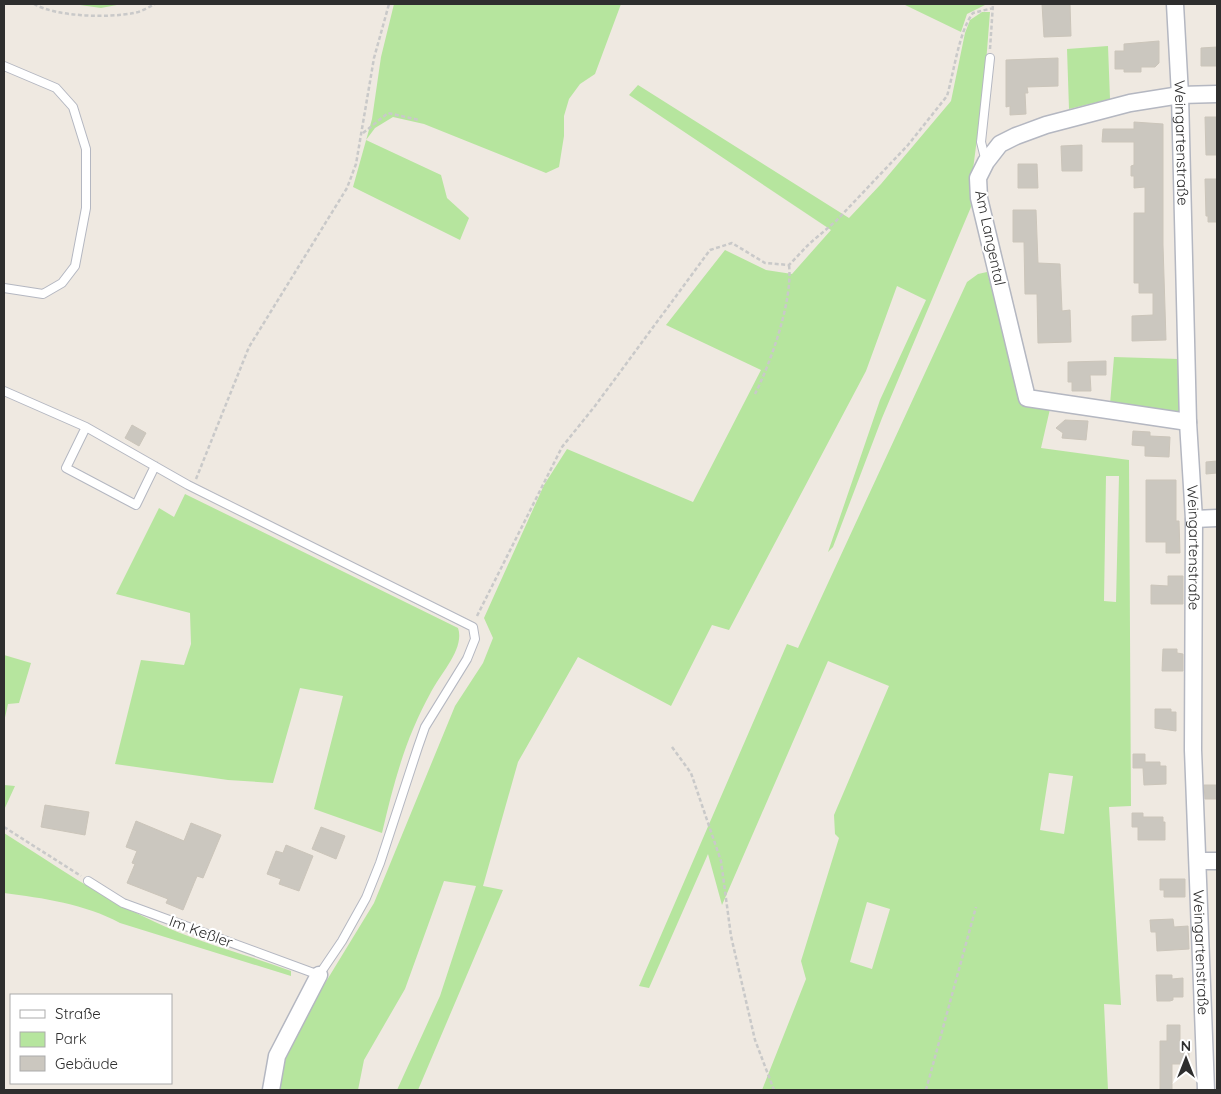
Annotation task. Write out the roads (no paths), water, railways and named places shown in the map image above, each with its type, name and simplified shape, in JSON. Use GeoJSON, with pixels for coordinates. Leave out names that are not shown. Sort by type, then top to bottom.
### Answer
{"type":"FeatureCollection","features":[{"type":"Feature","properties":{"kind":"street","name":"Weingartenstraße"},"geometry":{"type":"LineString","coordinates":[[1175,4],[1180,94],[1188,422],[1194,519],[1193,750],[1206,1090]]}},
{"type":"Feature","properties":{"kind":"street","name":"Am Langental"},"geometry":{"type":"LineString","coordinates":[[1188,422],[1027,398],[979,198],[978,178],[986,162],[1000,144],[1046,125],[1130,103],[1180,94],[1217,94]]}},
{"type":"Feature","properties":{"kind":"street"},"geometry":{"type":"LineString","coordinates":[[1194,519],[1217,518]]}},
{"type":"Feature","properties":{"kind":"street"},"geometry":{"type":"LineString","coordinates":[[1198,861],[1217,860]]}},
{"type":"Feature","properties":{"kind":"street"},"geometry":{"type":"LineString","coordinates":[[271,1090],[277,1056],[319,975]]}},
{"type":"Feature","properties":{"kind":"lane"},"geometry":{"type":"LineString","coordinates":[[986,162],[981,142],[990,58]]}},
{"type":"Feature","properties":{"kind":"lane"},"geometry":{"type":"LineString","coordinates":[[4,66],[56,88],[73,107],[86,149],[86,208],[75,266],[62,283],[43,294],[4,288]]}},
{"type":"Feature","properties":{"kind":"lane"},"geometry":{"type":"LineString","coordinates":[[4,391],[86,427],[193,487],[472,627],[475,639],[467,660],[438,706],[420,740],[380,864],[366,898],[342,941],[319,975]]}},
{"type":"Feature","properties":{"kind":"lane"},"geometry":{"type":"LineString","coordinates":[[86,427],[66,468],[136,505],[155,466]]}},
{"type":"Feature","properties":{"kind":"lane","name":"Im Keßler"},"geometry":{"type":"LineString","coordinates":[[88,881],[123,903],[319,975]]}}]}
